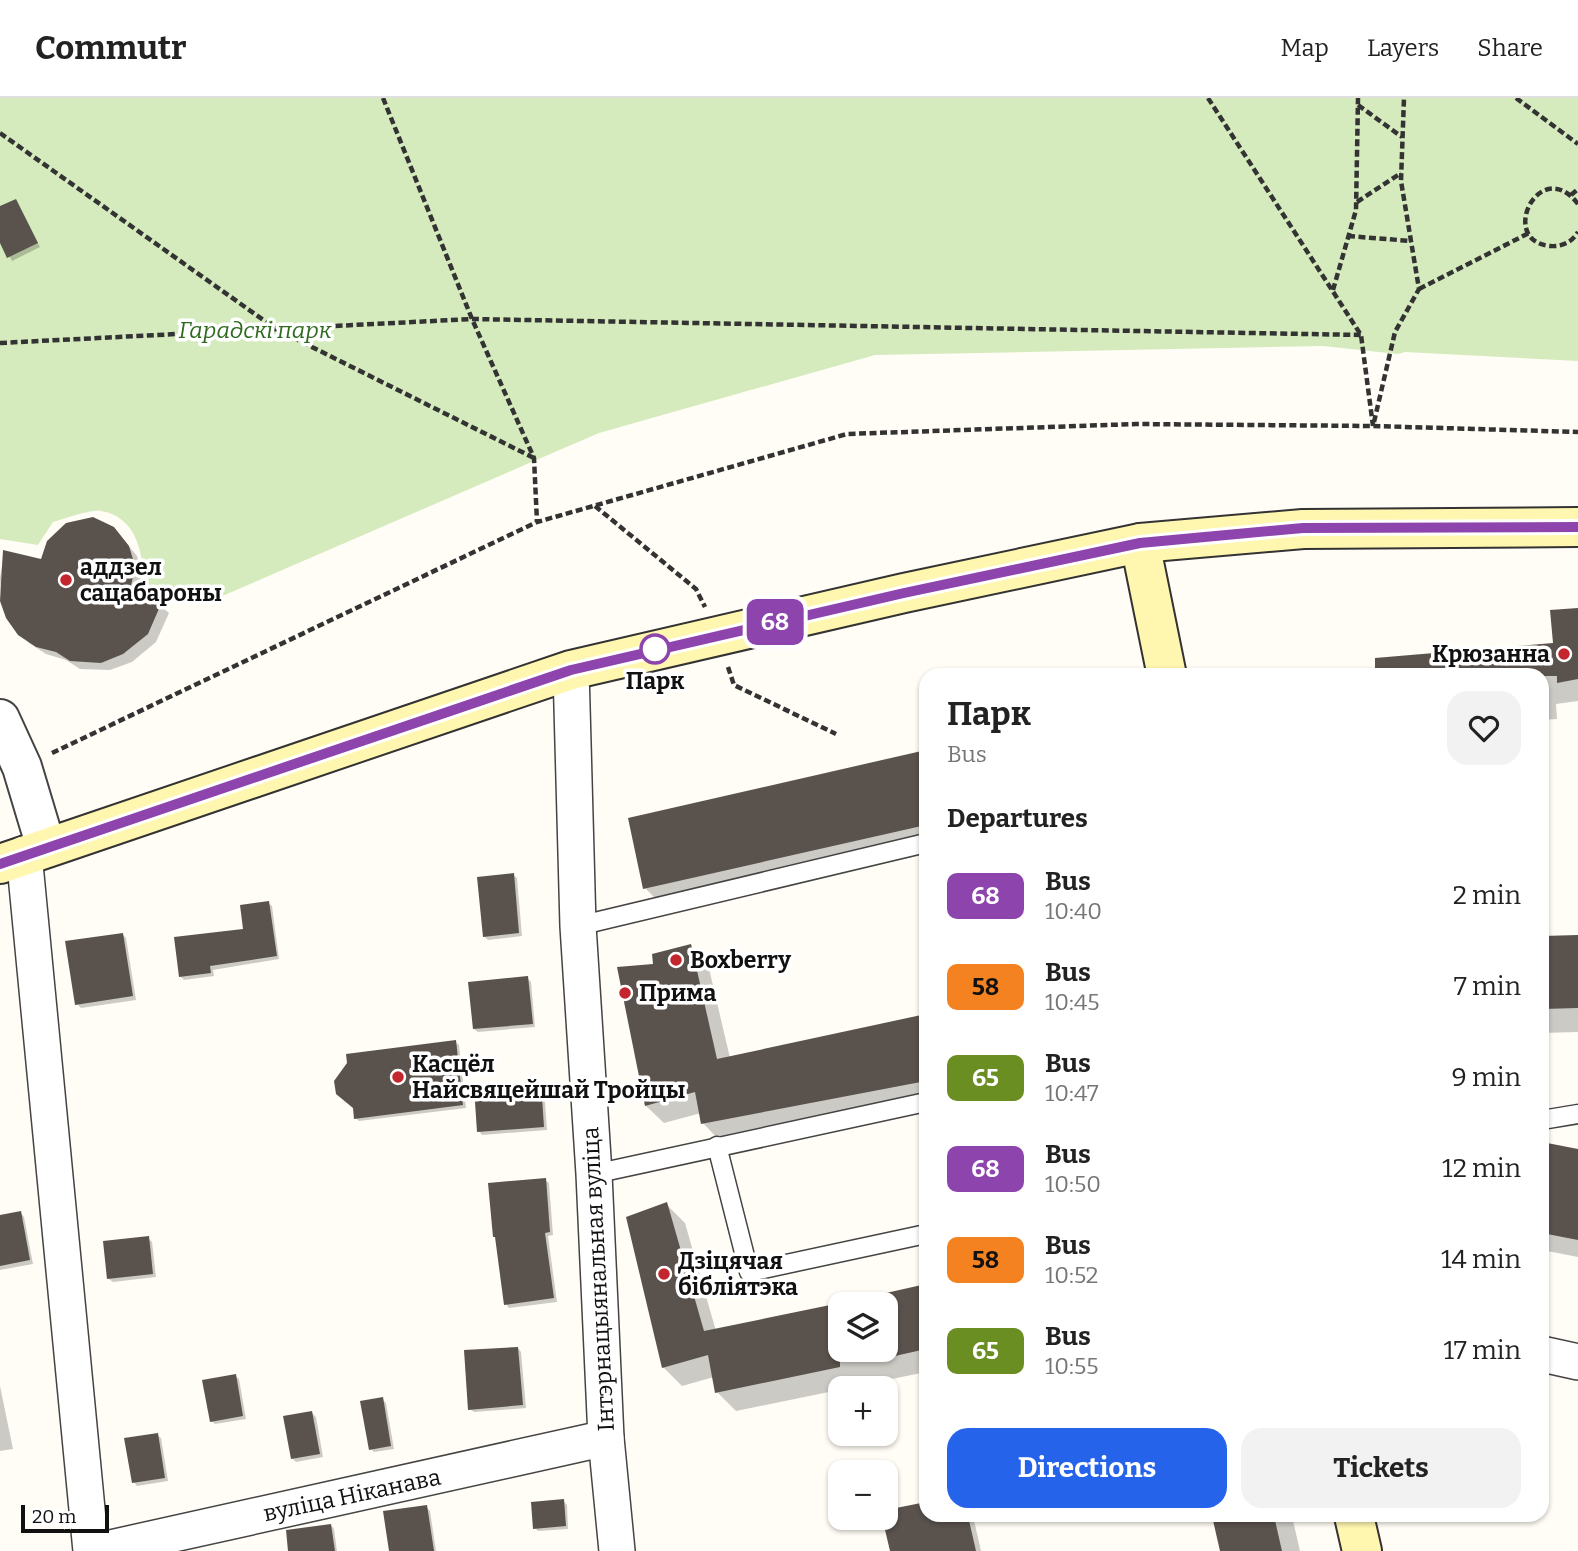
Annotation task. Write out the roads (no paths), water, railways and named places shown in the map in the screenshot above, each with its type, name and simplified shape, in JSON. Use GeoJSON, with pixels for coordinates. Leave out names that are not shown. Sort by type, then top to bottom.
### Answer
{"type":"FeatureCollection","features":[{"type":"Feature","properties":{"kind":"main road"},"geometry":{"type":"LineString","coordinates":[[23,855],[571,670],[904,593],[1140,543],[1303,528],[1578,527]]}},
{"type":"Feature","properties":{"kind":"main road"},"geometry":{"type":"LineString","coordinates":[[1140,543],[1165,668]]}},
{"type":"Feature","properties":{"kind":"main road"},"geometry":{"type":"LineString","coordinates":[[1355,1522],[1362,1551]]}},
{"type":"Feature","properties":{"kind":"street","name":"Інтэрнацыянальная вуліца"},"geometry":{"type":"LineString","coordinates":[[571,670],[578,926],[594,1174],[606,1438],[617,1551]]}},
{"type":"Feature","properties":{"kind":"street"},"geometry":{"type":"LineString","coordinates":[[0,719],[22,767],[23,855],[91,1551]]}},
{"type":"Feature","properties":{"kind":"street"},"geometry":{"type":"LineString","coordinates":[[1549,1356],[1578,1362]]}},
{"type":"Feature","properties":{"kind":"street","name":"вуліца Ніканава"},"geometry":{"type":"LineString","coordinates":[[97,1551],[606,1438]]}},
{"type":"Feature","properties":{"kind":"lane"},"geometry":{"type":"LineString","coordinates":[[578,926],[919,845]]}},
{"type":"Feature","properties":{"kind":"lane"},"geometry":{"type":"LineString","coordinates":[[594,1174],[919,1103]]}},
{"type":"Feature","properties":{"kind":"lane"},"geometry":{"type":"LineString","coordinates":[[1549,1119],[1578,1114]]}},
{"type":"Feature","properties":{"kind":"lane"},"geometry":{"type":"LineString","coordinates":[[717,1146],[749,1272],[919,1236]]}},
{"type":"Feature","properties":{"kind":"place","name":"аддзел сацабароны"},"geometry":{"type":"Point","coordinates":[66,580]}},
{"type":"Feature","properties":{"kind":"place","name":"Парк"},"geometry":{"type":"Point","coordinates":[655,649]}},
{"type":"Feature","properties":{"kind":"place","name":"Крюзанна"},"geometry":{"type":"Point","coordinates":[1564,654]}},
{"type":"Feature","properties":{"kind":"place","name":"Boxberry"},"geometry":{"type":"Point","coordinates":[676,960]}},
{"type":"Feature","properties":{"kind":"place","name":"Прима"},"geometry":{"type":"Point","coordinates":[625,993]}},
{"type":"Feature","properties":{"kind":"place","name":"Касцёл Найсвяцейшай Тройцы"},"geometry":{"type":"Point","coordinates":[398,1077]}},
{"type":"Feature","properties":{"kind":"place","name":"Дзіцячая бібліятэка"},"geometry":{"type":"Point","coordinates":[664,1274]}},
{"type":"Feature","properties":{"kind":"park label","name":"Гарадскі парк"},"geometry":{"type":"Point","coordinates":[255,330]}}]}
